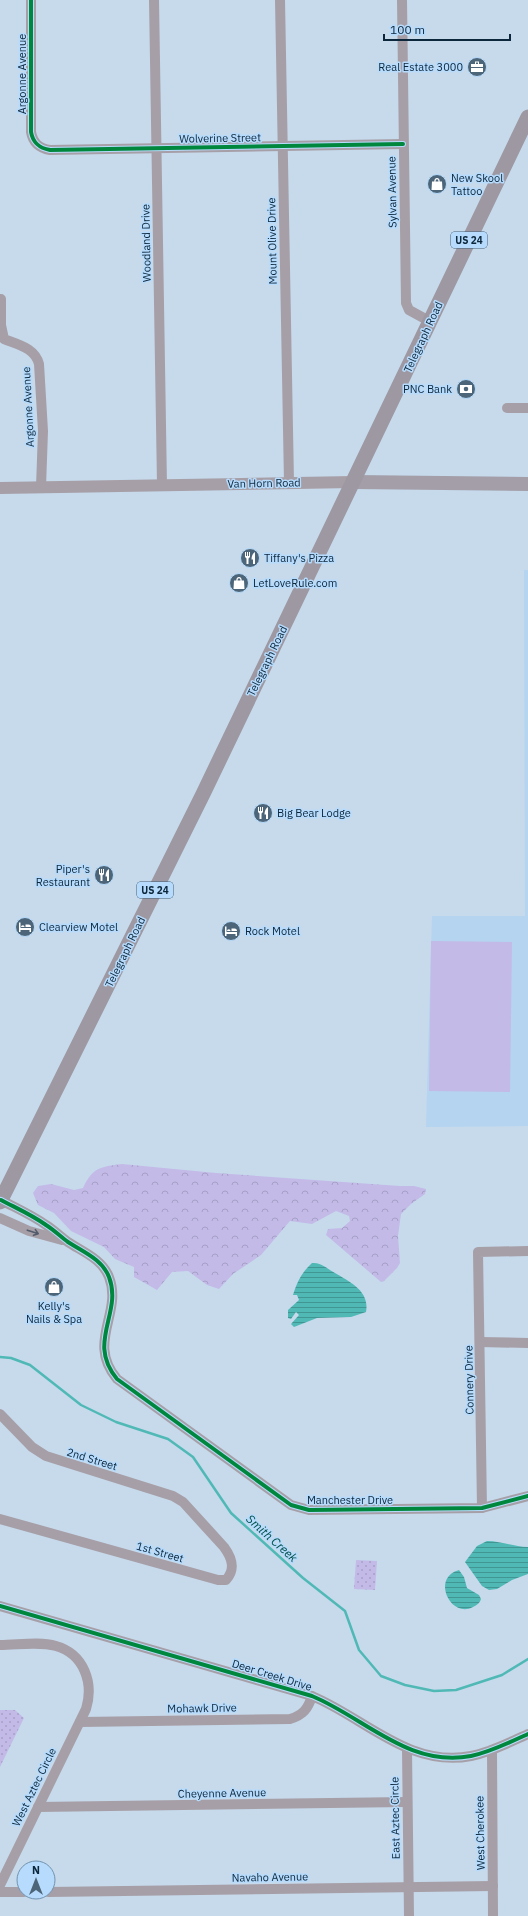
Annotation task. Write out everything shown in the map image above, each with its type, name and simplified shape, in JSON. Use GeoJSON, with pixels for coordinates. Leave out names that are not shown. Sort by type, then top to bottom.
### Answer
{"type":"FeatureCollection","features":[{"type":"Feature","properties":{"kind":"main road","name":"Telegraph Road"},"geometry":{"type":"LineString","coordinates":[[0,1201],[203,794],[528,117]]}},
{"type":"Feature","properties":{"kind":"main road","name":"Van Horn Road"},"geometry":{"type":"LineString","coordinates":[[353,482],[528,484]]}},
{"type":"Feature","properties":{"kind":"street","name":"Argonne Avenue"},"geometry":{"type":"LineString","coordinates":[[30,0],[31,132],[33,140],[38,145]]}},
{"type":"Feature","properties":{"kind":"street","name":"Woodland Drive"},"geometry":{"type":"LineString","coordinates":[[154,0],[162,485]]}},
{"type":"Feature","properties":{"kind":"street","name":"Mount Olive Drive"},"geometry":{"type":"LineString","coordinates":[[280,0],[289,482]]}},
{"type":"Feature","properties":{"kind":"street","name":"Sylvan Avenue"},"geometry":{"type":"LineString","coordinates":[[402,0],[406,303],[410,310],[430,322]]}},
{"type":"Feature","properties":{"kind":"street","name":"Wolverine Street"},"geometry":{"type":"LineString","coordinates":[[38,145],[50,150],[403,144]]}},
{"type":"Feature","properties":{"kind":"street","name":"Argonne Avenue"},"geometry":{"type":"LineString","coordinates":[[1,299],[1,325],[4,339],[30,349],[37,356],[39,364],[43,430],[41,487]]}},
{"type":"Feature","properties":{"kind":"street"},"geometry":{"type":"LineString","coordinates":[[507,408],[528,408]]}},
{"type":"Feature","properties":{"kind":"street","name":"Van Horn Road"},"geometry":{"type":"LineString","coordinates":[[0,488],[353,482]]}},
{"type":"Feature","properties":{"kind":"street","name":"Manchester Drive"},"geometry":{"type":"LineString","coordinates":[[0,1201],[46,1225],[68,1242],[93,1257],[108,1275],[112,1289],[112,1296],[104,1345],[106,1359],[112,1373],[123,1385],[283,1501],[298,1508],[309,1510],[482,1508],[528,1496]]}},
{"type":"Feature","properties":{"kind":"street","name":"Manchester Drive"},"geometry":{"type":"LineString","coordinates":[[0,1218],[29,1231],[68,1242]]}},
{"type":"Feature","properties":{"kind":"street","name":"Connery Drive"},"geometry":{"type":"LineString","coordinates":[[482,1508],[478,1252],[528,1251]]}},
{"type":"Feature","properties":{"kind":"street"},"geometry":{"type":"LineString","coordinates":[[480,1342],[528,1343]]}},
{"type":"Feature","properties":{"kind":"street","name":"2nd Street"},"geometry":{"type":"LineString","coordinates":[[0,1414],[32,1447],[46,1456],[173,1496],[183,1502],[188,1508]]}},
{"type":"Feature","properties":{"kind":"street","name":"1st Street"},"geometry":{"type":"LineString","coordinates":[[0,1519],[218,1580],[226,1580],[231,1575],[233,1567],[229,1554],[188,1508]]}},
{"type":"Feature","properties":{"kind":"street","name":"Deer Creek Drive"},"geometry":{"type":"LineString","coordinates":[[0,1606],[312,1696],[338,1708],[407,1749],[428,1756],[448,1758],[471,1756],[492,1750],[528,1734]]}},
{"type":"Feature","properties":{"kind":"street","name":"West Aztec Circle"},"geometry":{"type":"LineString","coordinates":[[0,1645],[45,1644],[64,1649],[73,1655],[85,1671],[89,1687],[89,1700],[80,1722],[0,1885]]}},
{"type":"Feature","properties":{"kind":"street","name":"Mohawk Drive"},"geometry":{"type":"LineString","coordinates":[[80,1722],[290,1719],[305,1711],[312,1696]]}},
{"type":"Feature","properties":{"kind":"street","name":"East Aztec Circle"},"geometry":{"type":"LineString","coordinates":[[407,1749],[409,1916]]}},
{"type":"Feature","properties":{"kind":"street","name":"West Cherokee"},"geometry":{"type":"LineString","coordinates":[[492,1750],[493,1916]]}},
{"type":"Feature","properties":{"kind":"street","name":"Cheyenne Avenue"},"geometry":{"type":"LineString","coordinates":[[38,1807],[407,1802]]}},
{"type":"Feature","properties":{"kind":"street","name":"Navaho Avenue"},"geometry":{"type":"LineString","coordinates":[[56,1892],[493,1886]]}},
{"type":"Feature","properties":{"kind":"street"},"geometry":{"type":"LineString","coordinates":[[0,1892],[16,1892]]}},
{"type":"Feature","properties":{"kind":"shaded area"},"geometry":{"type":"Polygon","coordinates":[[[524,570],[528,570],[528,1126],[426,1127],[432,916],[525,916],[524,570]]]}},
{"type":"Feature","properties":{"kind":"shaded area"},"geometry":{"type":"Polygon","coordinates":[[[312,1263],[324,1266],[358,1288],[365,1298],[366,1312],[351,1317],[317,1318],[294,1327],[291,1324],[299,1315],[296,1312],[291,1319],[288,1318],[288,1310],[299,1300],[297,1295],[293,1295],[298,1282],[308,1266],[312,1263]]]}},
{"type":"Feature","properties":{"kind":"shaded area"},"geometry":{"type":"Polygon","coordinates":[[[487,1541],[528,1547],[528,1574],[512,1580],[497,1589],[489,1590],[482,1586],[465,1562],[477,1546],[487,1541]]]}},
{"type":"Feature","properties":{"kind":"shaded area"},"geometry":{"type":"Polygon","coordinates":[[[459,1570],[464,1577],[467,1588],[479,1595],[481,1599],[478,1604],[473,1607],[465,1609],[457,1607],[447,1596],[445,1588],[446,1580],[451,1574],[459,1570]]]}},
{"type":"Feature","properties":{"kind":"green space"},"geometry":{"type":"Polygon","coordinates":[[[431,941],[512,942],[510,1092],[429,1091],[431,941]]]}},
{"type":"Feature","properties":{"kind":"green space"},"geometry":{"type":"Polygon","coordinates":[[[122,1164],[216,1173],[414,1186],[426,1189],[425,1194],[411,1204],[401,1214],[398,1236],[400,1263],[384,1281],[381,1282],[326,1235],[328,1229],[342,1228],[350,1221],[349,1216],[336,1211],[312,1224],[290,1221],[261,1255],[233,1274],[219,1289],[207,1285],[188,1271],[172,1272],[157,1290],[134,1277],[134,1267],[115,1259],[104,1247],[71,1231],[54,1213],[38,1205],[33,1193],[38,1186],[51,1184],[74,1190],[83,1188],[90,1176],[98,1169],[122,1164]]]}},
{"type":"Feature","properties":{"kind":"green space"},"geometry":{"type":"Polygon","coordinates":[[[356,1560],[377,1561],[375,1590],[354,1589],[356,1560]]]}},
{"type":"Feature","properties":{"kind":"green space"},"geometry":{"type":"Polygon","coordinates":[[[0,1710],[15,1710],[24,1718],[0,1767],[0,1710]]]}},
{"type":"Feature","properties":{"kind":"waterway","name":"Smith Creek"},"geometry":{"type":"LineString","coordinates":[[0,1357],[11,1358],[30,1365],[81,1405],[116,1422],[168,1439],[193,1457],[231,1513],[303,1578],[345,1611],[359,1650],[381,1676],[405,1685],[434,1691],[456,1690],[502,1675],[528,1659]]}},
{"type":"Feature","properties":{"kind":"cycle path"},"geometry":{"type":"LineString","coordinates":[[31,0],[31,132],[35,142],[43,148],[50,150],[403,144]]}},
{"type":"Feature","properties":{"kind":"cycle path"},"geometry":{"type":"LineString","coordinates":[[1,1200],[41,1221],[68,1242],[97,1261],[106,1271],[112,1290],[112,1303],[105,1340],[105,1353],[108,1365],[117,1379],[291,1505],[309,1510],[482,1508],[528,1496]]}},
{"type":"Feature","properties":{"kind":"cycle path"},"geometry":{"type":"LineString","coordinates":[[0,1606],[312,1696],[332,1705],[388,1739],[427,1755],[449,1758],[471,1756],[493,1749],[528,1734]]}},
{"type":"Feature","properties":{"kind":"place","name":"Real Estate 3000"},"geometry":{"type":"Point","coordinates":[477,67]}},
{"type":"Feature","properties":{"kind":"place","name":"New Skool Tattoo"},"geometry":{"type":"Point","coordinates":[437,184]}},
{"type":"Feature","properties":{"kind":"place","name":"PNC Bank"},"geometry":{"type":"Point","coordinates":[466,389]}},
{"type":"Feature","properties":{"kind":"place","name":"Tiffany's Pizza"},"geometry":{"type":"Point","coordinates":[250,558]}},
{"type":"Feature","properties":{"kind":"place","name":"LetLoveRule.com"},"geometry":{"type":"Point","coordinates":[239,583]}},
{"type":"Feature","properties":{"kind":"place","name":"Big Bear Lodge"},"geometry":{"type":"Point","coordinates":[263,813]}},
{"type":"Feature","properties":{"kind":"place","name":"Piper's Restaurant"},"geometry":{"type":"Point","coordinates":[104,875]}},
{"type":"Feature","properties":{"kind":"place","name":"Clearview Motel"},"geometry":{"type":"Point","coordinates":[25,927]}},
{"type":"Feature","properties":{"kind":"place","name":"Rock Motel"},"geometry":{"type":"Point","coordinates":[231,931]}},
{"type":"Feature","properties":{"kind":"place","name":"Kelly's Nails & Spa"},"geometry":{"type":"Point","coordinates":[54,1287]}}]}
